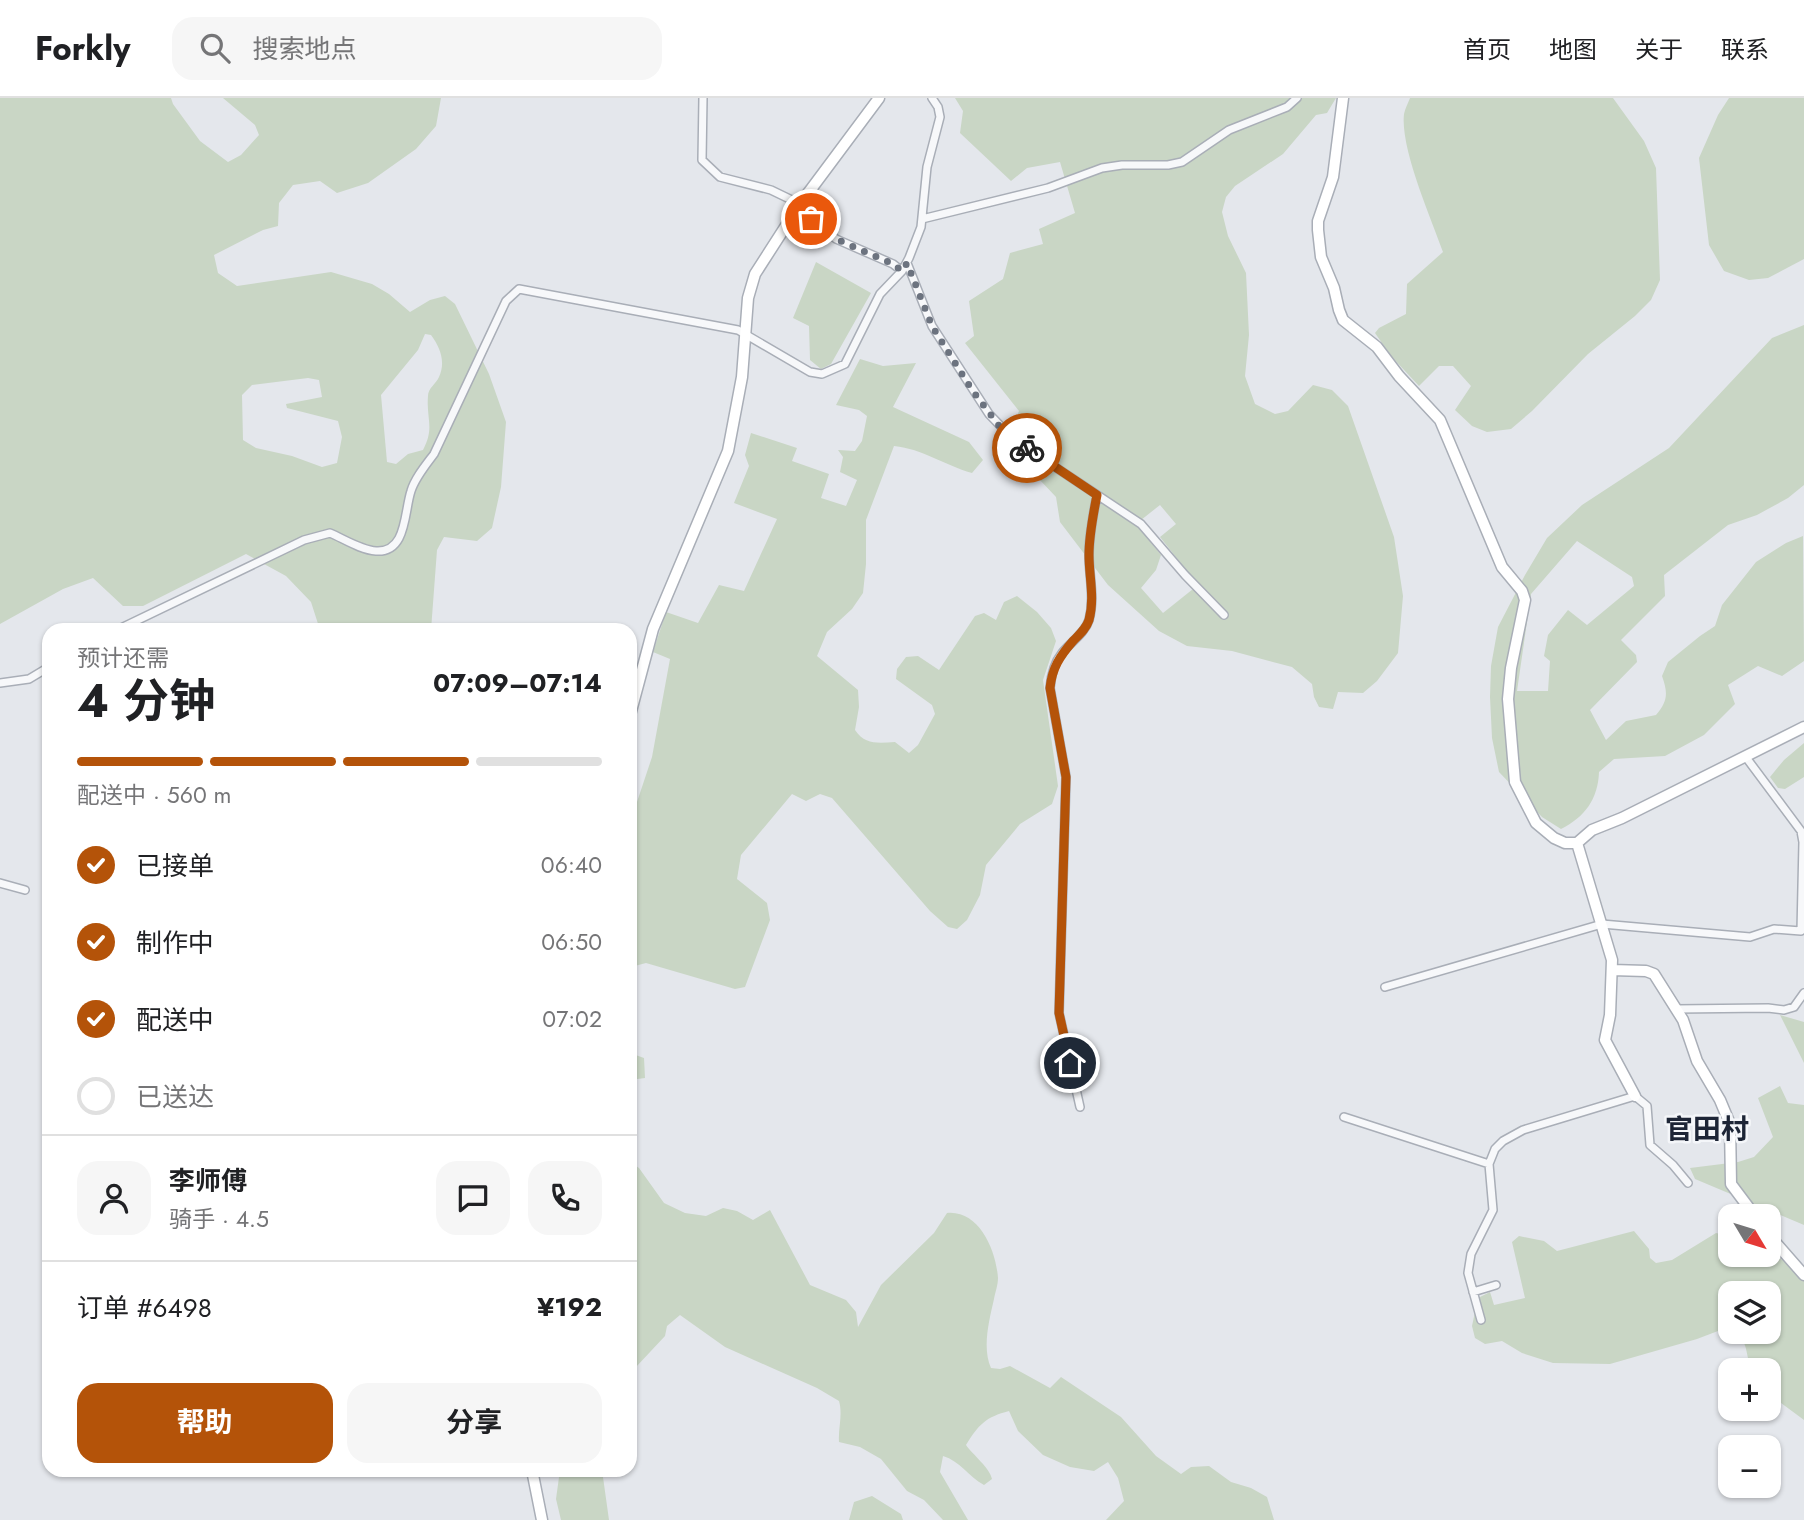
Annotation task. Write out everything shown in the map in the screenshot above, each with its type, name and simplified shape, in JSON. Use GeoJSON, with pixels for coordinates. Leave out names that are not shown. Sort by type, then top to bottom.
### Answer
{"type":"FeatureCollection","features":[{"type":"Feature","properties":{"kind":"street"},"geometry":{"type":"LineString","coordinates":[[703,98],[702,160],[720,177],[771,190],[798,206],[836,239],[893,264],[902,271]]}},
{"type":"Feature","properties":{"kind":"street"},"geometry":{"type":"LineString","coordinates":[[132,623],[304,540],[330,533],[374,551],[393,546],[405,523],[411,491],[433,454],[506,302],[519,289],[738,330],[810,372],[822,374],[845,364],[880,294],[907,263],[921,227],[927,167],[940,117],[932,98]]}},
{"type":"Feature","properties":{"kind":"street"},"geometry":{"type":"LineString","coordinates":[[922,219],[1048,188],[1102,168],[1182,162],[1229,130],[1287,107],[1297,98]]}},
{"type":"Feature","properties":{"kind":"street"},"geometry":{"type":"LineString","coordinates":[[1343,98],[1333,177],[1318,221],[1321,257],[1343,320],[1377,347],[1399,376],[1440,420],[1502,568],[1522,591],[1525,600],[1511,668],[1508,699],[1515,782],[1536,823],[1554,838],[1565,843],[1577,843],[1592,830],[1622,818],[1804,727]]}},
{"type":"Feature","properties":{"kind":"street"},"geometry":{"type":"LineString","coordinates":[[637,689],[653,629],[728,452],[742,376],[748,298],[755,274],[798,206],[874,100]]}},
{"type":"Feature","properties":{"kind":"street"},"geometry":{"type":"LineString","coordinates":[[907,263],[932,326],[989,414],[1013,439],[1141,524],[1212,606],[1224,615]]}},
{"type":"Feature","properties":{"kind":"street"},"geometry":{"type":"LineString","coordinates":[[1080,1107],[1059,1013],[1066,777],[1050,688],[1051,674],[1060,656],[1087,627],[1090,617],[1092,599],[1089,553],[1097,495]]}},
{"type":"Feature","properties":{"kind":"street"},"geometry":{"type":"LineString","coordinates":[[0,683],[30,679],[42,671]]}},
{"type":"Feature","properties":{"kind":"street"},"geometry":{"type":"LineString","coordinates":[[1385,987],[1602,924],[1750,937],[1774,929],[1801,931],[1801,831],[1745,756]]}},
{"type":"Feature","properties":{"kind":"street"},"geometry":{"type":"LineString","coordinates":[[1577,843],[1612,960],[1610,1015],[1605,1040],[1635,1096],[1647,1106],[1650,1145],[1673,1165],[1688,1183]]}},
{"type":"Feature","properties":{"kind":"street"},"geometry":{"type":"LineString","coordinates":[[0,883],[25,890]]}},
{"type":"Feature","properties":{"kind":"street"},"geometry":{"type":"LineString","coordinates":[[1612,970],[1646,971],[1654,974],[1683,1020],[1697,1061],[1720,1100],[1730,1124],[1731,1184],[1746,1204]]}},
{"type":"Feature","properties":{"kind":"street"},"geometry":{"type":"LineString","coordinates":[[1676,1009],[1784,1010],[1794,1007],[1804,993]]}},
{"type":"Feature","properties":{"kind":"street"},"geometry":{"type":"LineString","coordinates":[[1481,1320],[1468,1273],[1471,1254],[1493,1210],[1489,1164],[1495,1149],[1503,1141],[1523,1130],[1635,1096]]}},
{"type":"Feature","properties":{"kind":"street"},"geometry":{"type":"LineString","coordinates":[[1343,1117],[1489,1164]]}},
{"type":"Feature","properties":{"kind":"street"},"geometry":{"type":"LineString","coordinates":[[1782,1250],[1804,1275]]}},
{"type":"Feature","properties":{"kind":"street"},"geometry":{"type":"LineString","coordinates":[[1473,1292],[1496,1285]]}},
{"type":"Feature","properties":{"kind":"street"},"geometry":{"type":"LineString","coordinates":[[533,1477],[542,1520]]}},
{"type":"Feature","properties":{"kind":"green space"},"geometry":{"type":"Polygon","coordinates":[[[0,98],[171,98],[200,141],[228,162],[241,155],[259,135],[255,125],[223,98],[441,98],[436,126],[416,149],[368,183],[337,193],[320,181],[293,185],[279,203],[278,226],[263,230],[214,255],[218,273],[237,286],[331,272],[372,284],[410,312],[430,300],[445,296],[455,304],[489,374],[506,422],[501,487],[492,528],[477,541],[444,537],[437,550],[432,623],[318,623],[311,602],[286,576],[246,554],[143,606],[123,606],[93,578],[63,589],[0,624],[0,98]],[[425,334],[418,350],[381,395],[387,462],[396,464],[408,454],[423,450],[427,442],[428,393],[439,377],[442,360],[431,335],[425,334]],[[308,378],[252,385],[242,395],[243,440],[256,448],[292,456],[322,467],[337,463],[342,437],[338,421],[287,408],[286,404],[322,397],[319,380],[308,378]]]}},
{"type":"Feature","properties":{"kind":"green space"},"geometry":{"type":"Polygon","coordinates":[[[955,98],[1336,98],[1327,113],[1316,115],[1283,154],[1235,186],[1226,197],[1222,212],[1228,236],[1246,273],[1249,335],[1245,376],[1255,404],[1275,414],[1288,411],[1313,385],[1332,390],[1348,406],[1394,537],[1403,596],[1398,653],[1377,681],[1363,693],[1338,692],[1333,709],[1319,707],[1312,684],[1292,667],[1232,651],[1187,646],[1159,631],[1108,585],[1060,522],[1056,497],[1021,460],[1013,425],[1019,411],[965,343],[974,336],[969,301],[1003,279],[1010,253],[1043,244],[1039,229],[1075,213],[1060,162],[1027,168],[1011,181],[960,133],[963,111],[955,98]],[[1160,505],[1136,524],[1161,555],[1156,570],[1141,588],[1163,613],[1198,585],[1160,537],[1176,524],[1160,505]]]}},
{"type":"Feature","properties":{"kind":"green space"},"geometry":{"type":"Polygon","coordinates":[[[1410,98],[1613,98],[1644,141],[1656,168],[1660,280],[1651,300],[1588,354],[1511,429],[1487,432],[1472,426],[1455,410],[1471,386],[1453,366],[1439,366],[1419,386],[1391,356],[1375,333],[1379,328],[1406,314],[1407,284],[1443,252],[1411,164],[1404,128],[1404,114],[1410,98]]]}},
{"type":"Feature","properties":{"kind":"green space"},"geometry":{"type":"Polygon","coordinates":[[[1729,98],[1804,98],[1804,259],[1768,278],[1749,280],[1724,271],[1709,245],[1699,158],[1718,115],[1729,98]]]}},
{"type":"Feature","properties":{"kind":"green space"},"geometry":{"type":"Polygon","coordinates":[[[816,262],[871,293],[831,364],[821,369],[810,360],[809,326],[793,318],[816,262]]]}},
{"type":"Feature","properties":{"kind":"green space"},"geometry":{"type":"Polygon","coordinates":[[[1804,325],[1804,485],[1788,498],[1757,515],[1728,525],[1664,575],[1665,596],[1621,640],[1636,655],[1637,662],[1590,710],[1606,740],[1626,721],[1656,715],[1666,697],[1662,676],[1668,662],[1715,626],[1722,605],[1756,562],[1786,543],[1803,536],[1804,661],[1782,676],[1758,666],[1728,685],[1735,704],[1704,735],[1665,756],[1614,759],[1599,772],[1596,791],[1589,806],[1577,819],[1561,829],[1542,817],[1499,772],[1492,738],[1490,697],[1491,666],[1498,627],[1547,538],[1582,505],[1669,448],[1772,338],[1804,325]],[[1577,541],[1531,594],[1517,691],[1548,691],[1550,661],[1544,656],[1548,635],[1568,610],[1587,625],[1634,586],[1632,577],[1577,541]]]}},
{"type":"Feature","properties":{"kind":"green space"},"geometry":{"type":"Polygon","coordinates":[[[860,359],[883,366],[916,363],[893,407],[969,442],[983,460],[972,473],[914,450],[894,446],[866,520],[863,593],[852,609],[827,632],[817,656],[858,690],[859,707],[855,730],[872,742],[895,742],[909,753],[918,745],[935,714],[932,705],[896,679],[897,669],[906,657],[918,656],[939,670],[975,616],[984,613],[996,620],[1004,602],[1017,596],[1051,628],[1056,641],[1043,680],[1058,786],[1052,804],[1020,824],[986,865],[980,895],[967,920],[957,929],[948,927],[930,911],[832,798],[820,794],[806,801],[792,794],[741,855],[737,879],[767,903],[770,920],[745,987],[735,989],[646,963],[637,965],[637,802],[652,757],[670,659],[653,652],[666,612],[698,623],[719,585],[744,591],[777,519],[734,503],[749,466],[745,455],[751,433],[797,448],[792,461],[829,474],[821,498],[846,506],[857,480],[840,472],[843,457],[838,450],[855,451],[862,441],[867,416],[859,410],[836,405],[860,359]]]}},
{"type":"Feature","properties":{"kind":"green space"},"geometry":{"type":"Polygon","coordinates":[[[1804,743],[1804,777],[1785,789],[1778,788],[1770,777],[1784,760],[1804,743]]]}},
{"type":"Feature","properties":{"kind":"green space"},"geometry":{"type":"Polygon","coordinates":[[[1780,1015],[1804,1022],[1804,1063],[1780,1015]]]}},
{"type":"Feature","properties":{"kind":"green space"},"geometry":{"type":"Polygon","coordinates":[[[637,1056],[644,1058],[645,1078],[637,1079],[637,1056]]]}},
{"type":"Feature","properties":{"kind":"green space"},"geometry":{"type":"Polygon","coordinates":[[[1780,1086],[1788,1103],[1804,1105],[1804,1225],[1782,1216],[1782,1204],[1754,1204],[1695,1179],[1690,1168],[1738,1162],[1754,1157],[1773,1137],[1758,1098],[1780,1086]]]}},
{"type":"Feature","properties":{"kind":"green space"},"geometry":{"type":"Polygon","coordinates":[[[637,1167],[664,1203],[685,1213],[706,1216],[723,1208],[737,1211],[753,1220],[770,1210],[810,1285],[846,1300],[856,1312],[858,1327],[881,1285],[934,1233],[947,1213],[958,1214],[968,1218],[984,1234],[997,1267],[998,1281],[988,1325],[987,1352],[991,1368],[1010,1366],[1050,1388],[1061,1377],[1121,1417],[1156,1456],[1181,1474],[1191,1467],[1209,1466],[1231,1482],[1251,1488],[1267,1497],[1274,1520],[1106,1520],[1124,1501],[1118,1478],[1108,1462],[1094,1471],[1070,1467],[1043,1455],[1018,1431],[1009,1411],[984,1422],[966,1445],[991,1475],[992,1479],[984,1485],[954,1461],[943,1456],[940,1472],[968,1520],[943,1520],[924,1500],[907,1491],[881,1459],[860,1447],[839,1442],[839,1401],[817,1388],[725,1347],[680,1315],[667,1326],[665,1336],[637,1366],[637,1167]]]}},
{"type":"Feature","properties":{"kind":"green space"},"geometry":{"type":"Polygon","coordinates":[[[1634,1231],[1649,1249],[1650,1258],[1656,1263],[1672,1260],[1716,1233],[1718,1267],[1782,1267],[1782,1260],[1804,1267],[1804,1420],[1781,1403],[1781,1358],[1748,1358],[1744,1344],[1781,1344],[1781,1281],[1718,1281],[1718,1331],[1610,1364],[1553,1363],[1522,1353],[1502,1341],[1485,1344],[1475,1338],[1472,1326],[1478,1298],[1490,1292],[1494,1305],[1525,1298],[1512,1242],[1519,1236],[1544,1241],[1557,1251],[1634,1231]]]}},
{"type":"Feature","properties":{"kind":"green space"},"geometry":{"type":"Polygon","coordinates":[[[559,1477],[603,1477],[609,1520],[561,1520],[556,1499],[559,1477]]]}},
{"type":"Feature","properties":{"kind":"green space"},"geometry":{"type":"Polygon","coordinates":[[[872,1496],[901,1514],[903,1520],[849,1520],[854,1502],[872,1496]]]}},
{"type":"Feature","properties":{"kind":"way so far"},"geometry":{"type":"LineString","coordinates":[[811,219],[836,239],[893,264],[902,271],[907,263],[932,326],[972,390],[1000,427],[1027,448]]}},
{"type":"Feature","properties":{"kind":"district","name":"官田村"},"geometry":{"type":"Point","coordinates":[1707,1129]}},
{"type":"Feature","properties":{"kind":"route"},"geometry":{"type":"LineString","coordinates":[[1027,448],[1097,495],[1089,553],[1092,599],[1090,617],[1087,627],[1060,656],[1051,674],[1050,688],[1066,777],[1059,1013],[1070,1063]]}}]}
